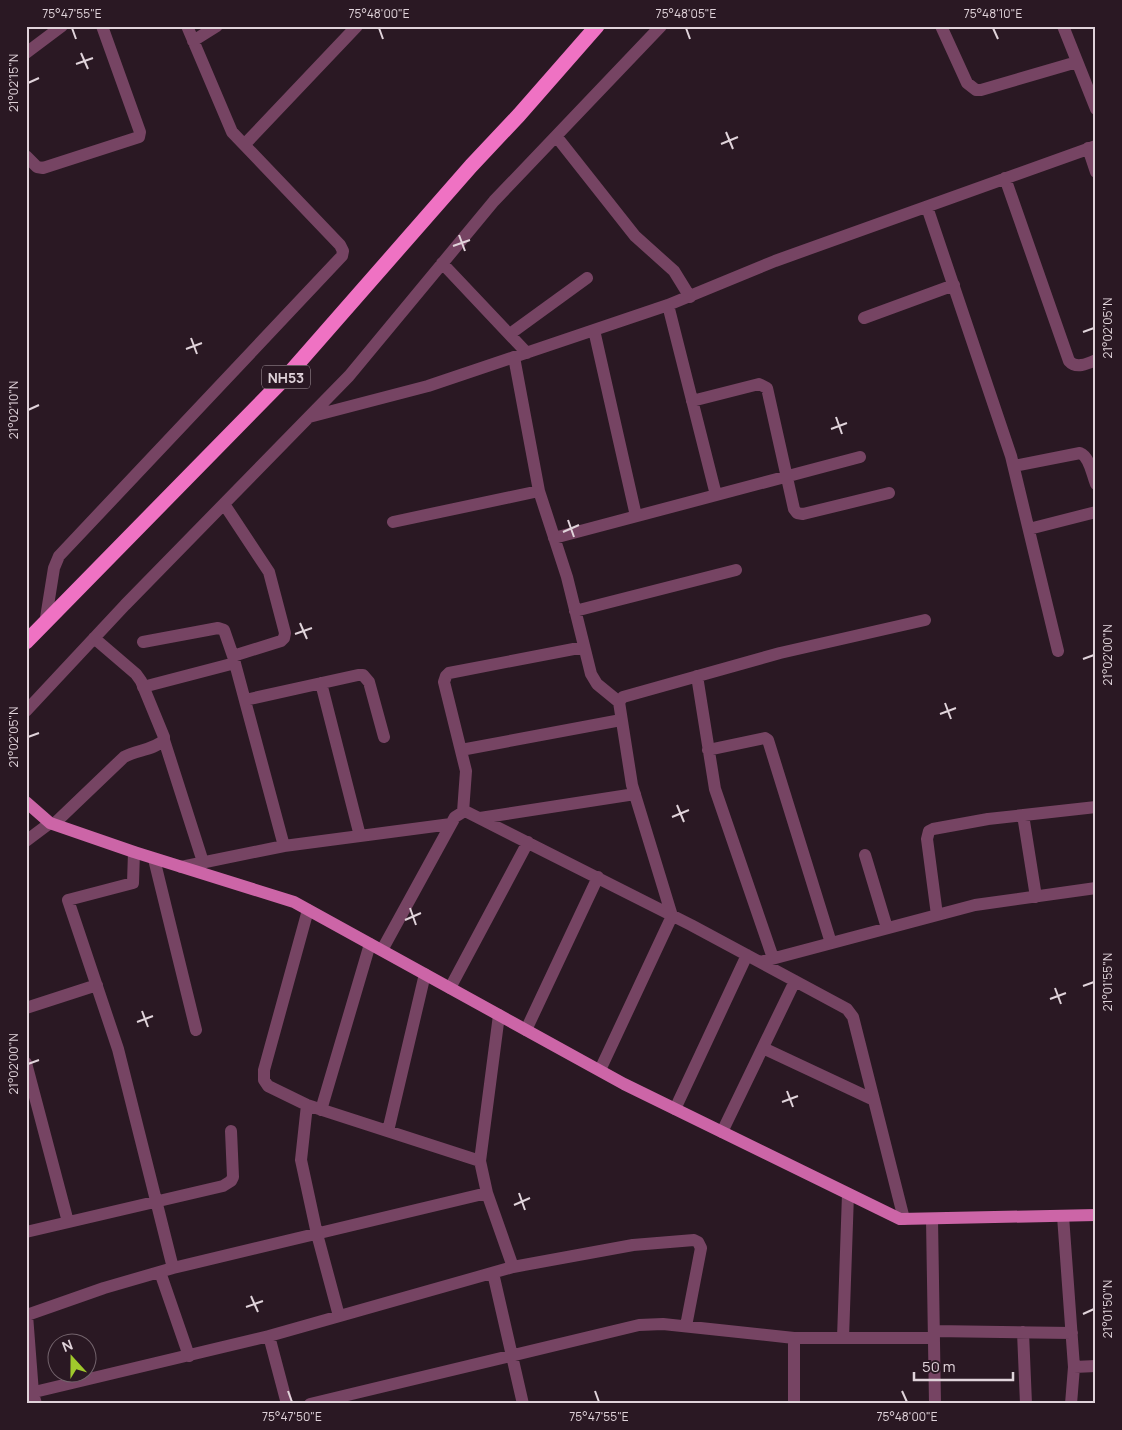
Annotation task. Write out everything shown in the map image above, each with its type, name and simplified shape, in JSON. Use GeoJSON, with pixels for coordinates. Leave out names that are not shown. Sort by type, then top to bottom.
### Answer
{"type":"FeatureCollection","features":[{"type":"Feature","properties":{"kind":"highway","name":"NH53"},"geometry":{"type":"LineString","coordinates":[[26,642],[287,376],[594,28]]}},
{"type":"Feature","properties":{"kind":"main road"},"geometry":{"type":"LineString","coordinates":[[26,802],[52,824],[154,859],[294,902],[600,1070],[675,1109],[900,1219],[1096,1215]]}},
{"type":"Feature","properties":{"kind":"street"},"geometry":{"type":"LineString","coordinates":[[26,52],[62,26]]}},
{"type":"Feature","properties":{"kind":"street"},"geometry":{"type":"LineString","coordinates":[[26,156],[37,167],[43,168],[139,137],[140,132],[102,26]]}},
{"type":"Feature","properties":{"kind":"street"},"geometry":{"type":"LineString","coordinates":[[44,624],[54,568],[60,556],[342,256],[340,245],[232,132],[187,26]]}},
{"type":"Feature","properties":{"kind":"street"},"geometry":{"type":"LineString","coordinates":[[193,41],[217,26]]}},
{"type":"Feature","properties":{"kind":"street"},"geometry":{"type":"LineString","coordinates":[[26,711],[94,638],[354,371],[494,201],[661,26]]}},
{"type":"Feature","properties":{"kind":"street"},"geometry":{"type":"LineString","coordinates":[[941,26],[967,83],[976,90],[982,90],[1077,62]]}},
{"type":"Feature","properties":{"kind":"street"},"geometry":{"type":"LineString","coordinates":[[1063,26],[1096,109]]}},
{"type":"Feature","properties":{"kind":"street"},"geometry":{"type":"LineString","coordinates":[[245,144],[348,29]]}},
{"type":"Feature","properties":{"kind":"street"},"geometry":{"type":"LineString","coordinates":[[556,136],[635,236],[674,270],[690,297]]}},
{"type":"Feature","properties":{"kind":"street"},"geometry":{"type":"LineString","coordinates":[[309,417],[428,386],[668,306],[775,261],[1092,147],[1096,172]]}},
{"type":"Feature","properties":{"kind":"street"},"geometry":{"type":"LineString","coordinates":[[1005,178],[1069,361],[1077,365],[1096,360]]}},
{"type":"Feature","properties":{"kind":"street"},"geometry":{"type":"LineString","coordinates":[[928,206],[1014,466],[1058,651]]}},
{"type":"Feature","properties":{"kind":"street"},"geometry":{"type":"LineString","coordinates":[[442,263],[527,353]]}},
{"type":"Feature","properties":{"kind":"street"},"geometry":{"type":"LineString","coordinates":[[510,334],[587,278]]}},
{"type":"Feature","properties":{"kind":"street"},"geometry":{"type":"LineString","coordinates":[[864,318],[954,285]]}},
{"type":"Feature","properties":{"kind":"street"},"geometry":{"type":"LineString","coordinates":[[668,306],[716,495]]}},
{"type":"Feature","properties":{"kind":"street"},"geometry":{"type":"LineString","coordinates":[[594,330],[636,516]]}},
{"type":"Feature","properties":{"kind":"street"},"geometry":{"type":"LineString","coordinates":[[514,357],[539,491],[594,682],[619,702],[634,794],[672,916],[600,1070]]}},
{"type":"Feature","properties":{"kind":"street"},"geometry":{"type":"LineString","coordinates":[[692,401],[759,384],[764,385],[770,392],[786,477],[794,508],[798,513],[803,514],[889,493]]}},
{"type":"Feature","properties":{"kind":"street"},"geometry":{"type":"LineString","coordinates":[[1014,466],[1080,453],[1085,455],[1096,484]]}},
{"type":"Feature","properties":{"kind":"street"},"geometry":{"type":"LineString","coordinates":[[554,538],[860,457]]}},
{"type":"Feature","properties":{"kind":"street"},"geometry":{"type":"LineString","coordinates":[[393,522],[539,491]]}},
{"type":"Feature","properties":{"kind":"street"},"geometry":{"type":"LineString","coordinates":[[144,686],[234,660],[284,638],[285,633],[271,577],[224,504]]}},
{"type":"Feature","properties":{"kind":"street"},"geometry":{"type":"LineString","coordinates":[[1029,528],[1096,512]]}},
{"type":"Feature","properties":{"kind":"street"},"geometry":{"type":"LineString","coordinates":[[575,611],[736,570]]}},
{"type":"Feature","properties":{"kind":"street"},"geometry":{"type":"LineString","coordinates":[[619,702],[623,696],[780,653],[925,620]]}},
{"type":"Feature","properties":{"kind":"street"},"geometry":{"type":"LineString","coordinates":[[143,642],[218,628],[224,630],[234,660],[284,846]]}},
{"type":"Feature","properties":{"kind":"street"},"geometry":{"type":"LineString","coordinates":[[94,638],[136,674],[144,686],[164,737],[203,862]]}},
{"type":"Feature","properties":{"kind":"street"},"geometry":{"type":"LineString","coordinates":[[382,950],[451,824],[463,812],[466,771],[444,682],[446,676],[449,673],[584,646]]}},
{"type":"Feature","properties":{"kind":"street"},"geometry":{"type":"LineString","coordinates":[[245,700],[363,675],[369,682],[384,737]]}},
{"type":"Feature","properties":{"kind":"street"},"geometry":{"type":"LineString","coordinates":[[697,676],[713,781],[773,958]]}},
{"type":"Feature","properties":{"kind":"street"},"geometry":{"type":"LineString","coordinates":[[321,684],[360,836]]}},
{"type":"Feature","properties":{"kind":"street"},"geometry":{"type":"LineString","coordinates":[[461,750],[622,720]]}},
{"type":"Feature","properties":{"kind":"street"},"geometry":{"type":"LineString","coordinates":[[708,750],[765,738],[768,740],[832,943]]}},
{"type":"Feature","properties":{"kind":"street"},"geometry":{"type":"LineString","coordinates":[[26,841],[52,824],[124,757],[135,751],[160,744],[164,740]]}},
{"type":"Feature","properties":{"kind":"street"},"geometry":{"type":"LineString","coordinates":[[480,818],[634,794]]}},
{"type":"Feature","properties":{"kind":"street"},"geometry":{"type":"LineString","coordinates":[[937,916],[926,839],[929,831],[988,819],[1092,808]]}},
{"type":"Feature","properties":{"kind":"street"},"geometry":{"type":"LineString","coordinates":[[463,812],[480,818],[598,877],[843,1006],[853,1017],[904,1219]]}},
{"type":"Feature","properties":{"kind":"street"},"geometry":{"type":"LineString","coordinates":[[1023,815],[1036,897]]}},
{"type":"Feature","properties":{"kind":"street"},"geometry":{"type":"LineString","coordinates":[[181,867],[284,846],[451,824]]}},
{"type":"Feature","properties":{"kind":"street"},"geometry":{"type":"LineString","coordinates":[[450,988],[528,842]]}},
{"type":"Feature","properties":{"kind":"street"},"geometry":{"type":"LineString","coordinates":[[134,852],[133,883],[68,900],[118,1049],[173,1268]]}},
{"type":"Feature","properties":{"kind":"street"},"geometry":{"type":"LineString","coordinates":[[865,855],[887,928]]}},
{"type":"Feature","properties":{"kind":"street"},"geometry":{"type":"LineString","coordinates":[[154,859],[196,1030]]}},
{"type":"Feature","properties":{"kind":"street"},"geometry":{"type":"LineString","coordinates":[[526,1030],[598,877]]}},
{"type":"Feature","properties":{"kind":"street"},"geometry":{"type":"LineString","coordinates":[[760,962],[985,904],[1094,888]]}},
{"type":"Feature","properties":{"kind":"street"},"geometry":{"type":"LineString","coordinates":[[308,910],[264,1070],[264,1080],[268,1086],[321,1110],[480,1160]]}},
{"type":"Feature","properties":{"kind":"street"},"geometry":{"type":"LineString","coordinates":[[321,1110],[370,944]]}},
{"type":"Feature","properties":{"kind":"street"},"geometry":{"type":"LineString","coordinates":[[675,1109],[747,955]]}},
{"type":"Feature","properties":{"kind":"street"},"geometry":{"type":"LineString","coordinates":[[388,1131],[425,974]]}},
{"type":"Feature","properties":{"kind":"street"},"geometry":{"type":"LineString","coordinates":[[722,1132],[795,981]]}},
{"type":"Feature","properties":{"kind":"street"},"geometry":{"type":"LineString","coordinates":[[26,1008],[97,985]]}},
{"type":"Feature","properties":{"kind":"street"},"geometry":{"type":"LineString","coordinates":[[499,1015],[480,1160],[486,1192],[513,1268]]}},
{"type":"Feature","properties":{"kind":"street"},"geometry":{"type":"LineString","coordinates":[[763,1048],[874,1100]]}},
{"type":"Feature","properties":{"kind":"street"},"geometry":{"type":"LineString","coordinates":[[26,1064],[68,1222]]}},
{"type":"Feature","properties":{"kind":"street"},"geometry":{"type":"LineString","coordinates":[[307,1105],[301,1160],[317,1234],[339,1316]]}},
{"type":"Feature","properties":{"kind":"street"},"geometry":{"type":"LineString","coordinates":[[26,1232],[223,1186],[231,1182],[233,1177],[231,1131]]}},
{"type":"Feature","properties":{"kind":"street"},"geometry":{"type":"LineString","coordinates":[[486,1192],[173,1268],[104,1288],[26,1314],[32,1397],[269,1336],[513,1268],[633,1245],[694,1240],[698,1242],[701,1248],[686,1326]]}},
{"type":"Feature","properties":{"kind":"street"},"geometry":{"type":"LineString","coordinates":[[843,1338],[848,1194]]}},
{"type":"Feature","properties":{"kind":"street"},"geometry":{"type":"LineString","coordinates":[[1063,1216],[1074,1367],[1071,1404]]}},
{"type":"Feature","properties":{"kind":"street"},"geometry":{"type":"LineString","coordinates":[[932,1218],[935,1404]]}},
{"type":"Feature","properties":{"kind":"street"},"geometry":{"type":"LineString","coordinates":[[160,1272],[189,1356]]}},
{"type":"Feature","properties":{"kind":"street"},"geometry":{"type":"LineString","coordinates":[[493,1273],[523,1404]]}},
{"type":"Feature","properties":{"kind":"street"},"geometry":{"type":"LineString","coordinates":[[310,1404],[639,1325],[664,1324],[794,1338],[1023,1332],[1072,1333]]}},
{"type":"Feature","properties":{"kind":"street"},"geometry":{"type":"LineString","coordinates":[[1023,1332],[1026,1404]]}},
{"type":"Feature","properties":{"kind":"street"},"geometry":{"type":"LineString","coordinates":[[269,1336],[287,1404]]}},
{"type":"Feature","properties":{"kind":"street"},"geometry":{"type":"LineString","coordinates":[[794,1338],[794,1404]]}},
{"type":"Feature","properties":{"kind":"street"},"geometry":{"type":"LineString","coordinates":[[1074,1367],[1096,1366]]}}]}
